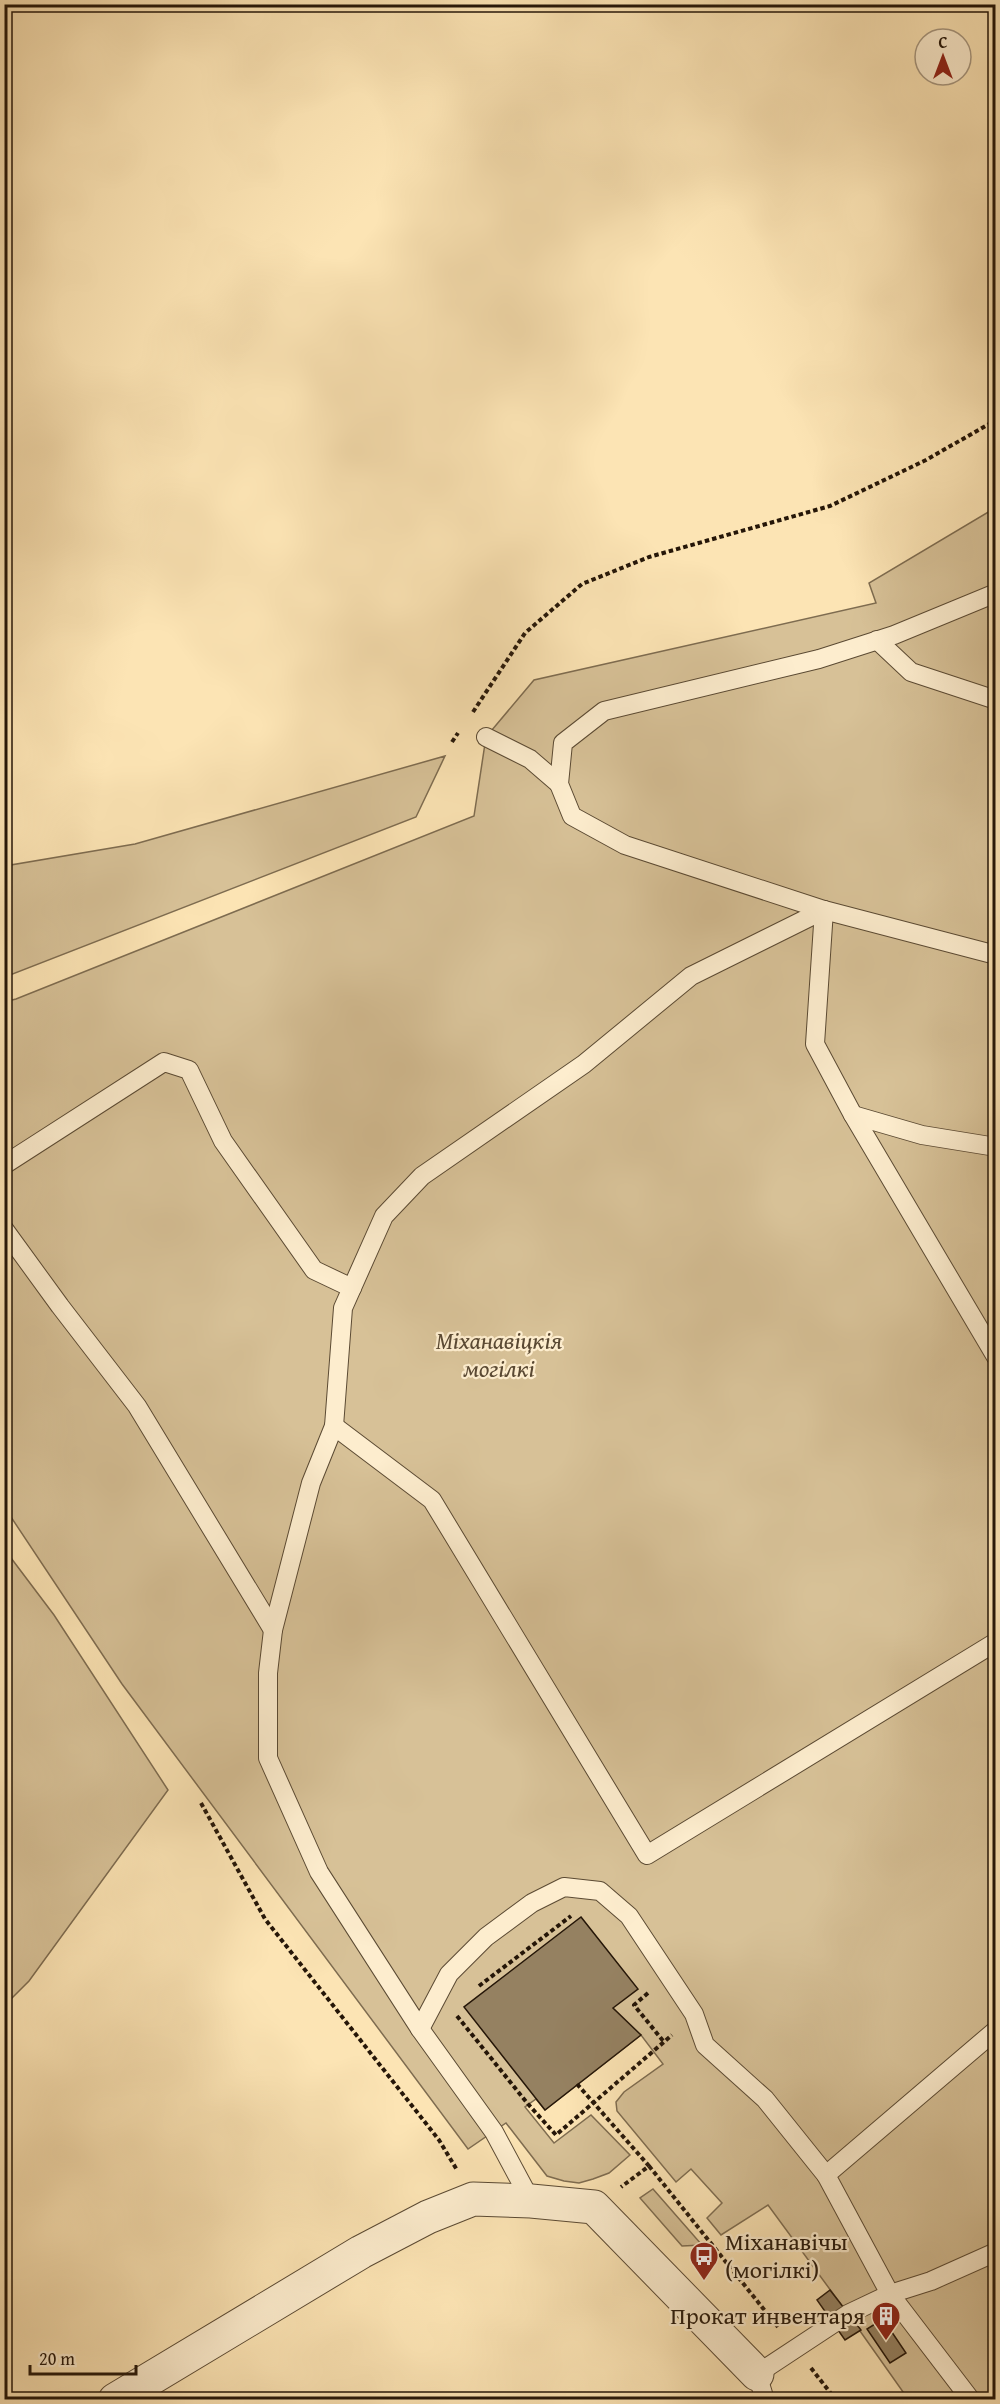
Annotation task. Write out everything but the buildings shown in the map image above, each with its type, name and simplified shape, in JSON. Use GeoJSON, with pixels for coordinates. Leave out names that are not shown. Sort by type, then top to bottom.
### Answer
{"type":"FeatureCollection","features":[{"type":"Feature","properties":{"kind":"street"},"geometry":{"type":"LineString","coordinates":[[115,2400],[361,2252],[428,2217],[473,2199],[531,2201],[594,2207],[761,2387]]}},
{"type":"Feature","properties":{"kind":"lane"},"geometry":{"type":"LineString","coordinates":[[559,784],[563,743],[604,711],[819,659],[877,640],[996,593]]}},
{"type":"Feature","properties":{"kind":"lane"},"geometry":{"type":"LineString","coordinates":[[877,640],[911,672],[984,698],[996,700]]}},
{"type":"Feature","properties":{"kind":"lane"},"geometry":{"type":"LineString","coordinates":[[486,737],[530,759],[559,784],[572,816],[625,844],[824,910],[996,956]]}},
{"type":"Feature","properties":{"kind":"lane"},"geometry":{"type":"LineString","coordinates":[[824,910],[815,1044],[853,1115],[996,1357]]}},
{"type":"Feature","properties":{"kind":"lane"},"geometry":{"type":"LineString","coordinates":[[531,2201],[494,2132],[420,2029],[319,1872],[268,1758],[268,1673],[273,1630],[310,1483],[334,1426],[343,1308],[384,1216],[422,1176],[584,1064],[691,976],[824,910]]}},
{"type":"Feature","properties":{"kind":"lane"},"geometry":{"type":"LineString","coordinates":[[4,1165],[164,1062],[189,1070],[223,1141],[314,1270],[352,1288]]}},
{"type":"Feature","properties":{"kind":"lane"},"geometry":{"type":"LineString","coordinates":[[853,1115],[922,1135],[996,1147]]}},
{"type":"Feature","properties":{"kind":"lane"},"geometry":{"type":"LineString","coordinates":[[4,1229],[137,1406],[273,1630]]}},
{"type":"Feature","properties":{"kind":"lane"},"geometry":{"type":"LineString","coordinates":[[334,1426],[432,1500],[647,1855],[996,1642]]}},
{"type":"Feature","properties":{"kind":"lane"},"geometry":{"type":"LineString","coordinates":[[420,2029],[449,1974],[479,1944],[532,1903],[564,1887],[600,1891],[629,1916],[694,2014],[705,2044],[765,2099],[826,2175],[890,2294],[971,2400]]}},
{"type":"Feature","properties":{"kind":"lane"},"geometry":{"type":"LineString","coordinates":[[826,2175],[996,2030]]}},
{"type":"Feature","properties":{"kind":"lane"},"geometry":{"type":"LineString","coordinates":[[761,2387],[795,2349],[848,2314],[890,2294],[931,2280],[996,2252]]}},
{"type":"Feature","properties":{"kind":"path"},"geometry":{"type":"LineString","coordinates":[[472,712],[525,633],[582,584],[649,557],[830,506],[926,460],[996,420]]}},
{"type":"Feature","properties":{"kind":"path"},"geometry":{"type":"LineString","coordinates":[[452,742],[459,732]]}},
{"type":"Feature","properties":{"kind":"path"},"geometry":{"type":"LineString","coordinates":[[201,1803],[265,1918],[440,2140],[473,2199]]}},
{"type":"Feature","properties":{"kind":"path"},"geometry":{"type":"LineString","coordinates":[[477,1987],[576,1912]]}},
{"type":"Feature","properties":{"kind":"path"},"geometry":{"type":"LineString","coordinates":[[654,1988],[634,2005],[664,2042]]}},
{"type":"Feature","properties":{"kind":"path"},"geometry":{"type":"LineString","coordinates":[[450,2008],[556,2135],[694,2014]]}},
{"type":"Feature","properties":{"kind":"path"},"geometry":{"type":"LineString","coordinates":[[577,2084],[649,2166],[836,2400]]}},
{"type":"Feature","properties":{"kind":"path"},"geometry":{"type":"LineString","coordinates":[[594,2207],[649,2166]]}},
{"type":"Feature","properties":{"kind":"green space","name":"Міханавіцкія могілкі"},"geometry":{"type":"Polygon","coordinates":[[[995,508],[995,2399],[908,2399],[768,2205],[721,2235],[707,2218],[722,2203],[691,2169],[676,2182],[617,2111],[616,2102],[624,2092],[663,2064],[641,2035],[545,2110],[536,2099],[525,2107],[554,2143],[591,2115],[630,2155],[609,2173],[579,2183],[547,2176],[506,2123],[468,2149],[122,1684],[5,1508],[4,1002],[474,816],[486,737],[534,680],[876,603],[869,583],[995,508]]]}},
{"type":"Feature","properties":{"kind":"green space"},"geometry":{"type":"Polygon","coordinates":[[[445,756],[416,817],[5,977],[5,866],[135,844],[445,756]]]}},
{"type":"Feature","properties":{"kind":"green space"},"geometry":{"type":"Polygon","coordinates":[[[5,1550],[54,1615],[168,1790],[29,1981],[5,2005],[5,1550]]]}},
{"type":"Feature","properties":{"kind":"green space"},"geometry":{"type":"Polygon","coordinates":[[[653,2189],[702,2245],[682,2246],[640,2198],[653,2189]]]}},
{"type":"Feature","properties":{"kind":"place","name":"Міханавічы (могілкі)"},"geometry":{"type":"Point","coordinates":[704,2282]}},
{"type":"Feature","properties":{"kind":"place","name":"Прокат инвентаря"},"geometry":{"type":"Point","coordinates":[886,2342]}}]}
